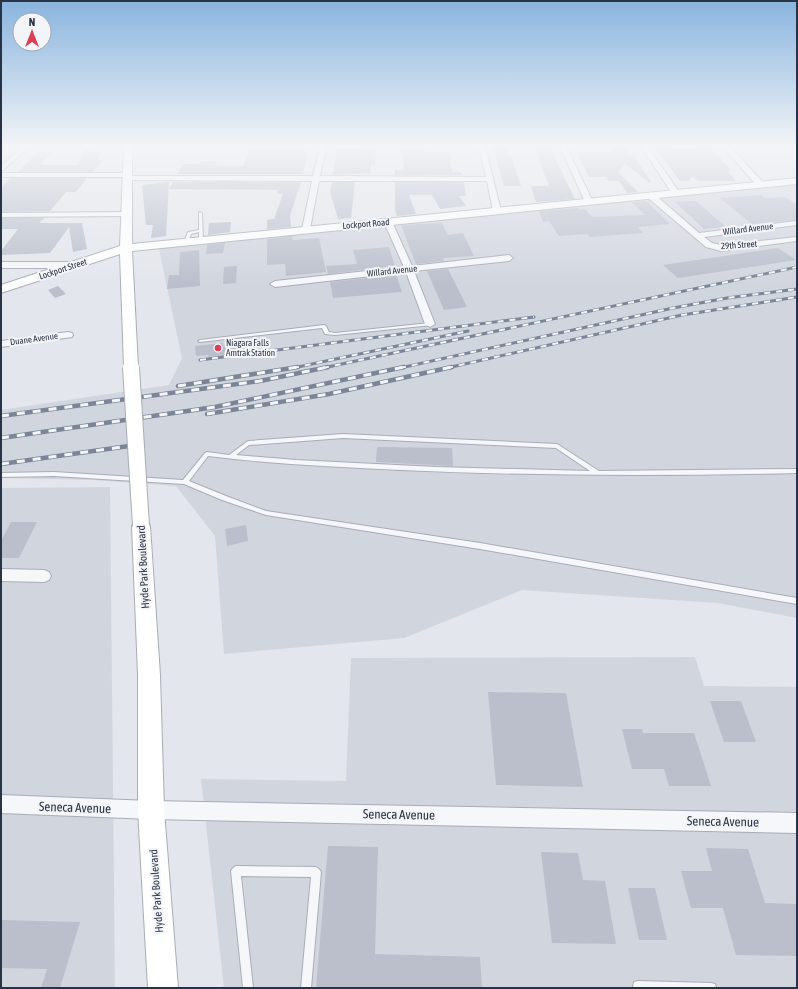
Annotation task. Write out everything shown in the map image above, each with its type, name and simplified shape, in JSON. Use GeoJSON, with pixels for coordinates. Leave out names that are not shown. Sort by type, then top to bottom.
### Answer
{"type":"FeatureCollection","features":[{"type":"Feature","properties":{"kind":"street","name":"Hyde Park Boulevard"},"geometry":{"type":"LineString","coordinates":[[127,192],[126,248],[131,367],[149,674],[151,810],[163,988]]}},
{"type":"Feature","properties":{"kind":"street"},"geometry":{"type":"LineString","coordinates":[[306,229],[313,192]]}},
{"type":"Feature","properties":{"kind":"street"},"geometry":{"type":"LineString","coordinates":[[493,192],[497,211]]}},
{"type":"Feature","properties":{"kind":"street"},"geometry":{"type":"LineString","coordinates":[[585,192],[589,202]]}},
{"type":"Feature","properties":{"kind":"street","name":"Lockport Road"},"geometry":{"type":"LineString","coordinates":[[126,248],[186,242],[201,236],[388,222],[684,192]]}},
{"type":"Feature","properties":{"kind":"street","name":"29th Street"},"geometry":{"type":"LineString","coordinates":[[650,195],[709,245],[721,248],[797,239]]}},
{"type":"Feature","properties":{"kind":"street"},"geometry":{"type":"LineString","coordinates":[[1,215],[126,214]]}},
{"type":"Feature","properties":{"kind":"street"},"geometry":{"type":"LineString","coordinates":[[388,222],[409,269],[430,324]]}},
{"type":"Feature","properties":{"kind":"street","name":"Willard Avenue"},"geometry":{"type":"LineString","coordinates":[[699,235],[797,223]]}},
{"type":"Feature","properties":{"kind":"street","name":"Lockport Street"},"geometry":{"type":"LineString","coordinates":[[1,289],[126,248]]}},
{"type":"Feature","properties":{"kind":"street","name":"Willard Avenue"},"geometry":{"type":"LineString","coordinates":[[275,284],[509,258]]}},
{"type":"Feature","properties":{"kind":"street"},"geometry":{"type":"LineString","coordinates":[[1,265],[72,266]]}},
{"type":"Feature","properties":{"kind":"street","name":"Duane Avenue"},"geometry":{"type":"LineString","coordinates":[[1,344],[68,335]]}},
{"type":"Feature","properties":{"kind":"street"},"geometry":{"type":"LineString","coordinates":[[1,575],[44,576]]}},
{"type":"Feature","properties":{"kind":"street","name":"Seneca Avenue"},"geometry":{"type":"LineString","coordinates":[[1,804],[151,810],[797,823]]}},
{"type":"Feature","properties":{"kind":"lane"},"geometry":{"type":"LineString","coordinates":[[200,212],[201,236]]}},
{"type":"Feature","properties":{"kind":"lane"},"geometry":{"type":"LineString","coordinates":[[200,341],[324,326],[327,333],[335,334],[430,324]]}},
{"type":"Feature","properties":{"kind":"lane"},"geometry":{"type":"LineString","coordinates":[[230,457],[248,443],[343,436],[557,446],[598,472]]}},
{"type":"Feature","properties":{"kind":"lane"},"geometry":{"type":"LineString","coordinates":[[185,482],[207,454],[250,460],[470,471],[695,473],[797,470]]}},
{"type":"Feature","properties":{"kind":"lane"},"geometry":{"type":"LineString","coordinates":[[1,475],[54,474],[185,482],[266,513],[480,546],[797,601]]}},
{"type":"Feature","properties":{"kind":"lane"},"geometry":{"type":"LineString","coordinates":[[248,988],[236,871],[316,872],[306,988]]}},
{"type":"Feature","properties":{"kind":"lane"},"geometry":{"type":"LineString","coordinates":[[638,986],[711,988]]}},
{"type":"Feature","properties":{"kind":"shaded area"},"geometry":{"type":"Polygon","coordinates":[[[717,192],[797,192],[797,618],[718,603],[522,590],[404,638],[224,654],[215,536],[176,486],[93,480],[1,478],[1,410],[169,385],[182,358],[159,249],[717,192]]]}},
{"type":"Feature","properties":{"kind":"shaded area"},"geometry":{"type":"Polygon","coordinates":[[[110,487],[115,988],[1,988],[1,488],[110,487]]]}},
{"type":"Feature","properties":{"kind":"shaded area"},"geometry":{"type":"Polygon","coordinates":[[[695,657],[704,686],[797,687],[797,988],[224,988],[201,779],[346,781],[351,658],[695,657]]]}},
{"type":"Feature","properties":{"kind":"building"},"geometry":{"type":"Polygon","coordinates":[[[1,192],[66,192],[50,211],[1,212],[1,192]]]}},
{"type":"Feature","properties":{"kind":"building"},"geometry":{"type":"Polygon","coordinates":[[[143,192],[168,192],[166,236],[151,238],[153,225],[146,225],[143,192]]]}},
{"type":"Feature","properties":{"kind":"building"},"geometry":{"type":"Polygon","coordinates":[[[277,192],[298,192],[290,216],[291,227],[267,229],[267,220],[274,219],[283,194],[277,194],[277,192]]]}},
{"type":"Feature","properties":{"kind":"building"},"geometry":{"type":"Polygon","coordinates":[[[330,192],[354,192],[351,218],[338,219],[330,192]]]}},
{"type":"Feature","properties":{"kind":"building"},"geometry":{"type":"Polygon","coordinates":[[[395,192],[465,192],[466,196],[459,196],[466,206],[440,209],[432,195],[409,195],[416,214],[397,216],[395,210],[395,192]]]}},
{"type":"Feature","properties":{"kind":"building"},"geometry":{"type":"Polygon","coordinates":[[[533,192],[572,192],[575,199],[536,202],[533,192]]]}},
{"type":"Feature","properties":{"kind":"building"},"geometry":{"type":"Polygon","coordinates":[[[761,195],[765,198],[785,197],[797,205],[797,220],[752,224],[720,198],[761,195]]]}},
{"type":"Feature","properties":{"kind":"building"},"geometry":{"type":"Polygon","coordinates":[[[646,201],[670,224],[638,227],[643,233],[590,237],[587,234],[559,236],[549,221],[543,222],[539,211],[579,208],[579,210],[585,209],[592,217],[645,215],[632,202],[646,201]]]}},
{"type":"Feature","properties":{"kind":"building"},"geometry":{"type":"Polygon","coordinates":[[[696,201],[726,227],[704,229],[675,202],[696,201]]]}},
{"type":"Feature","properties":{"kind":"building"},"geometry":{"type":"Polygon","coordinates":[[[1,218],[44,218],[39,223],[82,223],[87,249],[73,252],[69,227],[50,253],[1,255],[1,251],[18,229],[1,229],[1,218]]]}},
{"type":"Feature","properties":{"kind":"building"},"geometry":{"type":"Polygon","coordinates":[[[231,222],[230,232],[208,235],[209,223],[231,222]]]}},
{"type":"Feature","properties":{"kind":"building"},"geometry":{"type":"Polygon","coordinates":[[[442,223],[448,235],[463,233],[474,256],[443,258],[444,261],[416,264],[401,225],[442,223]]]}},
{"type":"Feature","properties":{"kind":"building"},"geometry":{"type":"Polygon","coordinates":[[[292,236],[293,240],[319,238],[326,272],[286,276],[285,264],[267,265],[267,239],[292,236]]]}},
{"type":"Feature","properties":{"kind":"building"},"geometry":{"type":"Polygon","coordinates":[[[225,243],[223,253],[206,254],[207,245],[225,243]]]}},
{"type":"Feature","properties":{"kind":"building"},"geometry":{"type":"Polygon","coordinates":[[[389,247],[395,266],[328,274],[326,266],[357,264],[353,250],[389,247]]]}},
{"type":"Feature","properties":{"kind":"building"},"geometry":{"type":"Polygon","coordinates":[[[778,248],[796,260],[678,278],[663,265],[778,248]]]}},
{"type":"Feature","properties":{"kind":"building"},"geometry":{"type":"Polygon","coordinates":[[[199,250],[200,286],[167,289],[169,275],[179,275],[180,252],[199,250]]]}},
{"type":"Feature","properties":{"kind":"building"},"geometry":{"type":"Polygon","coordinates":[[[237,266],[236,283],[223,284],[224,267],[237,266]]]}},
{"type":"Feature","properties":{"kind":"building"},"geometry":{"type":"Polygon","coordinates":[[[448,269],[467,307],[444,310],[427,271],[448,269]]]}},
{"type":"Feature","properties":{"kind":"building"},"geometry":{"type":"Polygon","coordinates":[[[396,275],[402,292],[333,298],[330,282],[396,275]]]}},
{"type":"Feature","properties":{"kind":"building"},"geometry":{"type":"Polygon","coordinates":[[[58,286],[66,294],[55,298],[48,290],[58,286]]]}},
{"type":"Feature","properties":{"kind":"building","name":"Niagara Falls Amtrak Station"},"geometry":{"type":"Polygon","coordinates":[[[223,343],[223,345],[241,343],[242,353],[208,357],[208,355],[196,356],[195,346],[223,343]]]}},
{"type":"Feature","properties":{"kind":"building"},"geometry":{"type":"Polygon","coordinates":[[[377,447],[452,448],[453,466],[376,462],[377,447]]]}},
{"type":"Feature","properties":{"kind":"building"},"geometry":{"type":"Polygon","coordinates":[[[11,522],[37,522],[19,558],[1,558],[1,541],[11,522]]]}},
{"type":"Feature","properties":{"kind":"building"},"geometry":{"type":"Polygon","coordinates":[[[246,525],[248,541],[227,546],[225,529],[246,525]]]}},
{"type":"Feature","properties":{"kind":"building"},"geometry":{"type":"Polygon","coordinates":[[[488,692],[566,693],[583,787],[496,785],[488,692]]]}},
{"type":"Feature","properties":{"kind":"building"},"geometry":{"type":"Polygon","coordinates":[[[710,701],[741,701],[756,742],[724,742],[710,701]]]}},
{"type":"Feature","properties":{"kind":"building"},"geometry":{"type":"Polygon","coordinates":[[[622,729],[642,729],[643,733],[694,733],[711,786],[669,786],[664,769],[632,769],[622,729]]]}},
{"type":"Feature","properties":{"kind":"building"},"geometry":{"type":"Polygon","coordinates":[[[328,846],[378,847],[375,954],[480,957],[482,988],[316,988],[328,846]]]}},
{"type":"Feature","properties":{"kind":"building"},"geometry":{"type":"Polygon","coordinates":[[[706,848],[748,849],[765,903],[797,904],[797,956],[736,955],[723,908],[691,908],[681,871],[712,871],[706,848]]]}},
{"type":"Feature","properties":{"kind":"building"},"geometry":{"type":"Polygon","coordinates":[[[541,852],[578,853],[583,880],[605,881],[616,944],[552,943],[541,852]]]}},
{"type":"Feature","properties":{"kind":"building"},"geometry":{"type":"Polygon","coordinates":[[[628,888],[655,888],[667,940],[639,940],[628,888]]]}},
{"type":"Feature","properties":{"kind":"building"},"geometry":{"type":"Polygon","coordinates":[[[1,920],[80,922],[60,988],[41,988],[47,969],[1,968],[1,920]]]}},
{"type":"Feature","properties":{"kind":"railway"},"geometry":{"type":"LineString","coordinates":[[323,368],[797,267]]}},
{"type":"Feature","properties":{"kind":"railway"},"geometry":{"type":"LineString","coordinates":[[400,368],[673,308],[727,298],[797,289]]}},
{"type":"Feature","properties":{"kind":"railway"},"geometry":{"type":"LineString","coordinates":[[447,368],[682,315],[797,297]]}},
{"type":"Feature","properties":{"kind":"railway"},"geometry":{"type":"LineString","coordinates":[[200,360],[534,317]]}},
{"type":"Feature","properties":{"kind":"railway"},"geometry":{"type":"LineString","coordinates":[[297,367],[468,331]]}},
{"type":"Feature","properties":{"kind":"railway"},"geometry":{"type":"LineString","coordinates":[[178,386],[297,367]]}},
{"type":"Feature","properties":{"kind":"railway"},"geometry":{"type":"LineString","coordinates":[[293,368],[297,367]]}},
{"type":"Feature","properties":{"kind":"railway"},"geometry":{"type":"LineString","coordinates":[[1,416],[260,381],[328,367]]}},
{"type":"Feature","properties":{"kind":"railway"},"geometry":{"type":"LineString","coordinates":[[1,438],[215,407],[404,367]]}},
{"type":"Feature","properties":{"kind":"railway"},"geometry":{"type":"LineString","coordinates":[[207,414],[329,394],[452,367]]}},
{"type":"Feature","properties":{"kind":"railway"},"geometry":{"type":"LineString","coordinates":[[1,464],[129,446]]}},
{"type":"Feature","properties":{"kind":"place","name":"Niagara Falls Amtrak Station"},"geometry":{"type":"Point","coordinates":[218,348]}}]}
